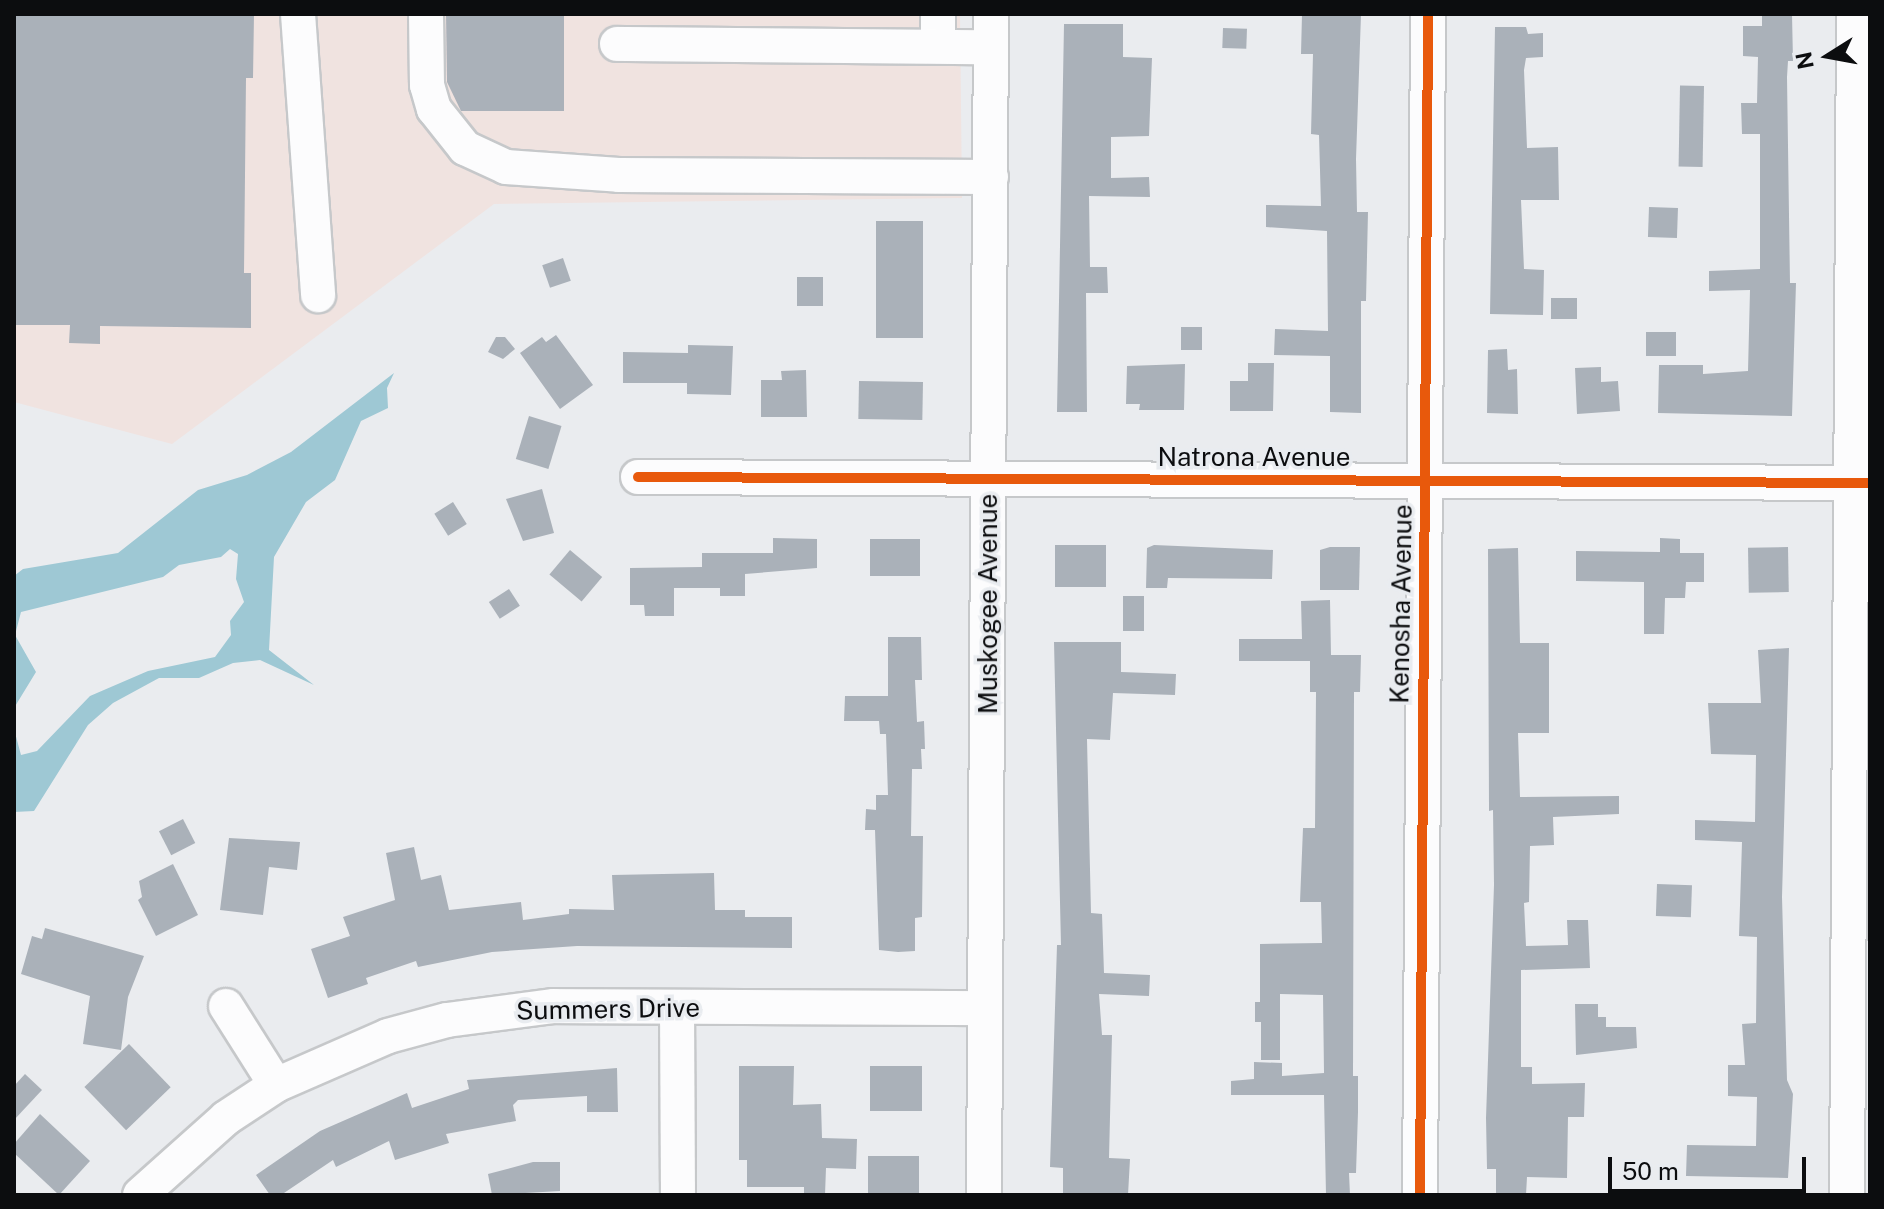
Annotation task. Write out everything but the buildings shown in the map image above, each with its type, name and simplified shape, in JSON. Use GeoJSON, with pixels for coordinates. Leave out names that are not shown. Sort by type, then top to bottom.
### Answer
{"type":"FeatureCollection","features":[{"type":"Feature","properties":{"kind":"street"},"geometry":{"type":"LineString","coordinates":[[298,14],[318,295]]}},
{"type":"Feature","properties":{"kind":"street"},"geometry":{"type":"LineString","coordinates":[[426,14],[427,85],[434,109],[465,148],[506,167],[619,175],[991,177]]}},
{"type":"Feature","properties":{"kind":"street","name":"Kenosha Avenue"},"geometry":{"type":"LineString","coordinates":[[1420,1195],[1428,14]]}},
{"type":"Feature","properties":{"kind":"street"},"geometry":{"type":"LineString","coordinates":[[1847,1195],[1862,482],[1854,14]]}},
{"type":"Feature","properties":{"kind":"street"},"geometry":{"type":"LineString","coordinates":[[617,44],[938,29],[991,30]]}},
{"type":"Feature","properties":{"kind":"street","name":"Muskogee Avenue"},"geometry":{"type":"LineString","coordinates":[[984,1195],[991,30]]}},
{"type":"Feature","properties":{"kind":"street","name":"Natrona Avenue"},"geometry":{"type":"LineString","coordinates":[[638,477],[1862,482]]}},
{"type":"Feature","properties":{"kind":"street"},"geometry":{"type":"LineString","coordinates":[[226,1006],[276,1085]]}},
{"type":"Feature","properties":{"kind":"street","name":"Summers Drive"},"geometry":{"type":"LineString","coordinates":[[140,1195],[226,1118],[276,1085],[374,1041],[447,1020],[554,1006],[985,1008]]}},
{"type":"Feature","properties":{"kind":"street"},"geometry":{"type":"LineString","coordinates":[[677,1007],[678,1195]]}},
{"type":"Feature","properties":{"kind":"shaded area"},"geometry":{"type":"Polygon","coordinates":[[[14,14],[960,14],[962,198],[494,204],[172,444],[14,402],[14,14]]]}},
{"type":"Feature","properties":{"kind":"water"},"geometry":{"type":"Polygon","coordinates":[[[394,373],[387,388],[388,408],[361,421],[335,480],[306,502],[274,557],[269,650],[314,685],[260,660],[233,663],[199,678],[159,678],[113,703],[88,725],[34,811],[14,812],[14,729],[21,755],[37,751],[90,696],[148,671],[215,657],[231,635],[230,621],[244,602],[236,579],[238,554],[230,549],[221,557],[179,565],[163,577],[21,612],[15,635],[36,672],[14,708],[14,576],[23,569],[118,553],[198,490],[247,475],[291,452],[394,373]]]}},
{"type":"Feature","properties":{"kind":"cycle path"},"geometry":{"type":"LineString","coordinates":[[1420,1195],[1428,14]]}},
{"type":"Feature","properties":{"kind":"cycle path"},"geometry":{"type":"LineString","coordinates":[[638,477],[1870,483]]}}]}
